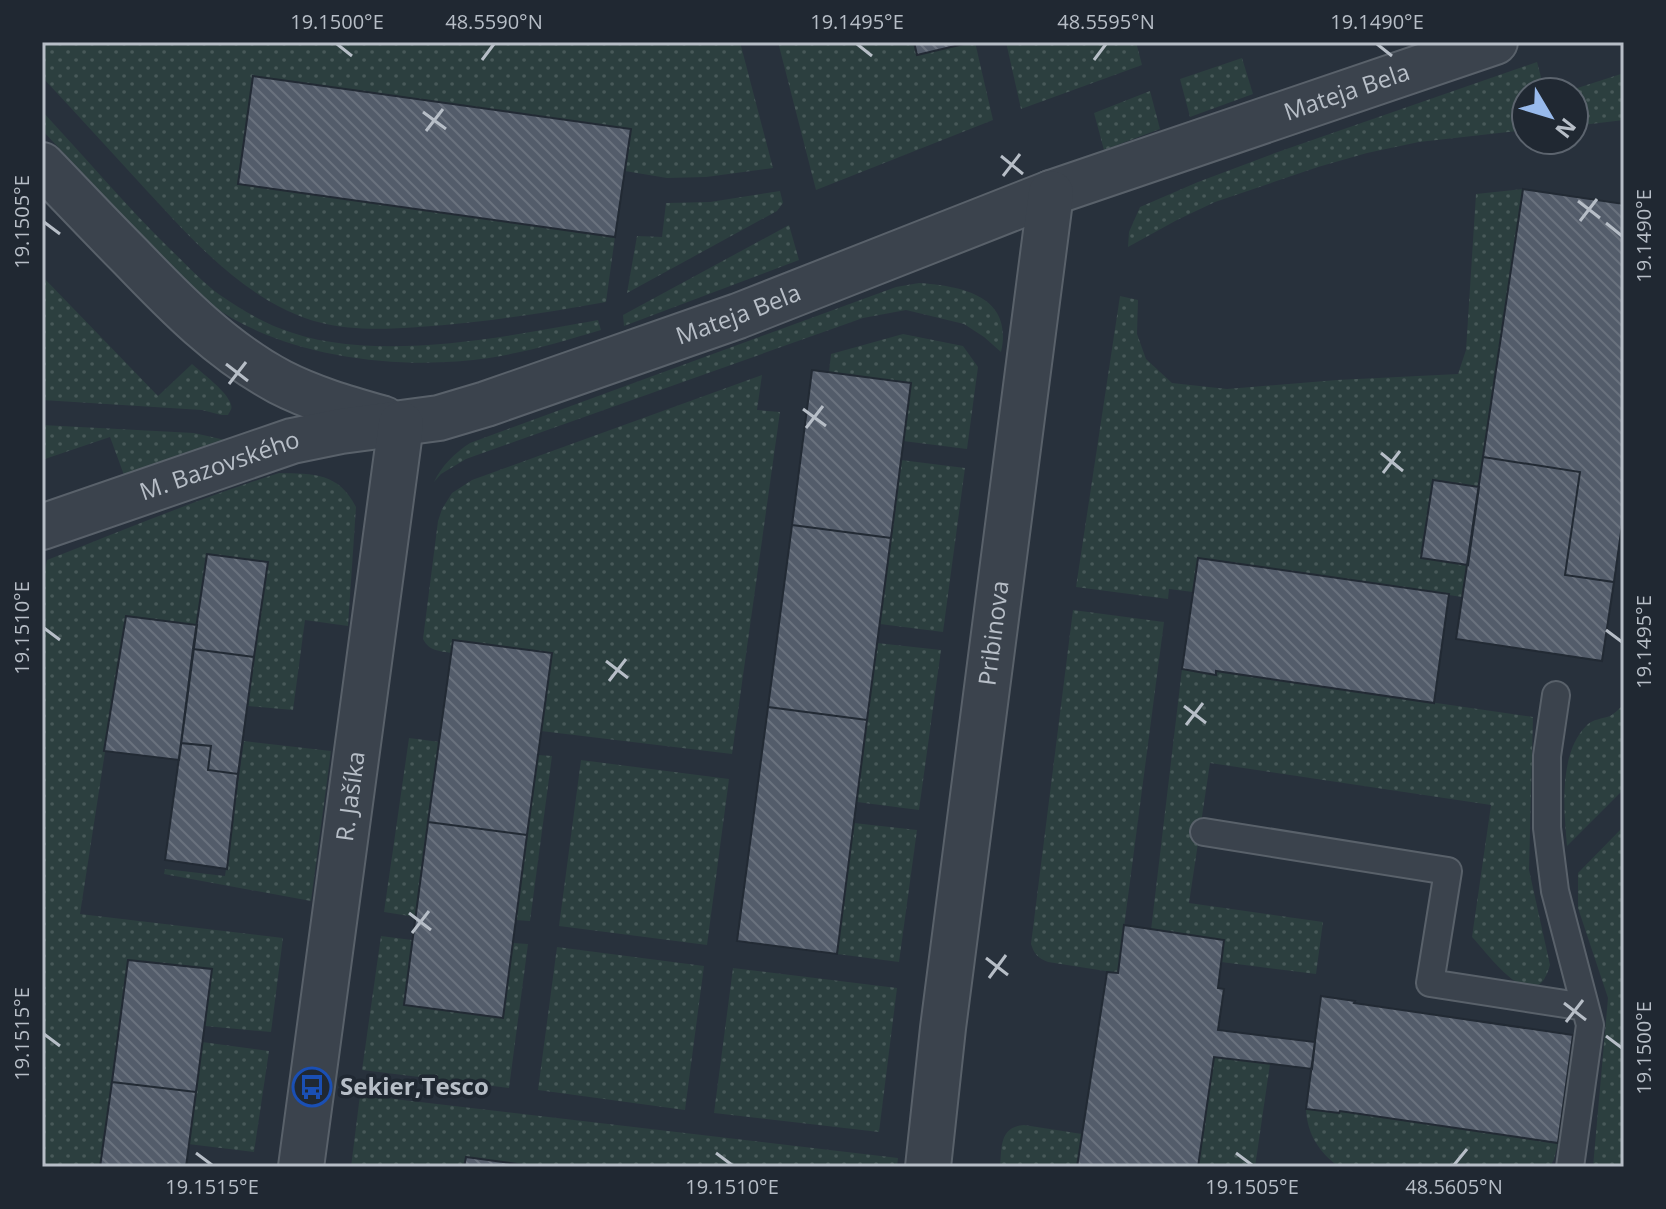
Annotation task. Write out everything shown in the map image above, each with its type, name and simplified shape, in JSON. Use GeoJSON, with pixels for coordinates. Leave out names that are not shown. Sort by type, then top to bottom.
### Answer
{"type":"FeatureCollection","features":[{"type":"Feature","properties":{"kind":"street","name":"Mateja Bela"},"geometry":{"type":"LineString","coordinates":[[42,165],[212,336],[282,383],[322,400],[401,424],[439,418],[486,404],[738,316],[1051,193],[1495,42]]}},
{"type":"Feature","properties":{"kind":"street","name":"Pribinova"},"geometry":{"type":"LineString","coordinates":[[928,1167],[943,1028],[1051,193]]}},
{"type":"Feature","properties":{"kind":"street","name":"M. Bazovského"},"geometry":{"type":"LineString","coordinates":[[42,527],[292,441],[401,424]]}},
{"type":"Feature","properties":{"kind":"street","name":"R. Jašíka"},"geometry":{"type":"LineString","coordinates":[[301,1167],[401,424]]}},
{"type":"Feature","properties":{"kind":"lane"},"geometry":{"type":"LineString","coordinates":[[1556,695],[1547,756],[1547,828],[1555,891],[1590,1025],[1570,1167]]}},
{"type":"Feature","properties":{"kind":"lane"},"geometry":{"type":"LineString","coordinates":[[1204,832],[1448,871],[1430,983],[1585,1007]]}},
{"type":"Feature","properties":{"kind":"shaded area"},"geometry":{"type":"Polygon","coordinates":[[[42,42],[740,42],[773,168],[706,177],[667,178],[625,171],[631,129],[253,76],[238,184],[615,237],[606,302],[443,325],[383,329],[334,326],[295,314],[268,301],[198,244],[42,77],[42,42]]]}},
{"type":"Feature","properties":{"kind":"shaded area"},"geometry":{"type":"Polygon","coordinates":[[[778,42],[914,42],[917,54],[975,42],[993,120],[816,190],[778,42]]]}},
{"type":"Feature","properties":{"kind":"shaded area"},"geometry":{"type":"Polygon","coordinates":[[[1006,42],[1136,42],[1142,65],[1021,109],[1006,42]]]}},
{"type":"Feature","properties":{"kind":"shaded area"},"geometry":{"type":"Polygon","coordinates":[[[1242,58],[1253,94],[1190,117],[1180,79],[1242,58]]]}},
{"type":"Feature","properties":{"kind":"shaded area"},"geometry":{"type":"Polygon","coordinates":[[[1537,62],[1541,76],[1510,76],[1510,132],[1419,142],[1318,167],[1215,202],[1128,247],[1129,232],[1140,207],[1275,153],[1537,62]]]}},
{"type":"Feature","properties":{"kind":"shaded area"},"geometry":{"type":"Polygon","coordinates":[[[1624,73],[1624,120],[1590,124],[1590,84],[1624,73]]]}},
{"type":"Feature","properties":{"kind":"shaded area"},"geometry":{"type":"Polygon","coordinates":[[[1150,91],[1160,129],[1104,150],[1094,113],[1150,91]]]}},
{"type":"Feature","properties":{"kind":"shaded area"},"geometry":{"type":"Polygon","coordinates":[[[42,111],[138,216],[201,279],[241,309],[279,328],[315,339],[354,345],[395,346],[479,340],[598,320],[601,330],[503,356],[419,363],[344,356],[272,337],[210,304],[181,279],[42,130],[42,111]]]}},
{"type":"Feature","properties":{"kind":"shaded area"},"geometry":{"type":"Polygon","coordinates":[[[1523,189],[1479,487],[1433,480],[1421,557],[1468,565],[1462,597],[1198,558],[1193,592],[1169,589],[1168,599],[1076,587],[1120,296],[1138,300],[1137,334],[1146,359],[1172,383],[1227,389],[1458,374],[1466,350],[1476,194],[1523,189]]]}},
{"type":"Feature","properties":{"kind":"shaded area"},"geometry":{"type":"Polygon","coordinates":[[[780,191],[783,203],[777,211],[627,293],[637,236],[662,237],[666,203],[710,202],[780,191]]]}},
{"type":"Feature","properties":{"kind":"shaded area"},"geometry":{"type":"Polygon","coordinates":[[[789,225],[799,260],[624,326],[623,315],[789,225]]]}},
{"type":"Feature","properties":{"kind":"shaded area"},"geometry":{"type":"Polygon","coordinates":[[[42,276],[158,396],[192,364],[227,397],[231,408],[228,415],[202,410],[42,400],[42,276]]]}},
{"type":"Feature","properties":{"kind":"shaded area"},"geometry":{"type":"Polygon","coordinates":[[[919,283],[967,291],[992,306],[1000,318],[1003,333],[1001,352],[964,324],[906,310],[863,318],[466,459],[441,474],[434,482],[449,460],[470,443],[896,287],[919,283]]]}},
{"type":"Feature","properties":{"kind":"shaded area"},"geometry":{"type":"Polygon","coordinates":[[[903,334],[963,346],[978,367],[967,449],[903,441],[911,383],[829,372],[831,354],[903,334]]]}},
{"type":"Feature","properties":{"kind":"shaded area"},"geometry":{"type":"Polygon","coordinates":[[[762,375],[757,410],[780,412],[732,754],[541,731],[552,653],[454,640],[452,653],[435,650],[425,643],[423,639],[438,521],[452,493],[472,480],[762,375]]]}},
{"type":"Feature","properties":{"kind":"shaded area"},"geometry":{"type":"Polygon","coordinates":[[[42,425],[194,433],[225,440],[124,475],[110,437],[42,460],[42,425]]]}},
{"type":"Feature","properties":{"kind":"shaded area"},"geometry":{"type":"Polygon","coordinates":[[[901,460],[965,468],[943,632],[880,624],[901,460]]]}},
{"type":"Feature","properties":{"kind":"shaded area"},"geometry":{"type":"Polygon","coordinates":[[[279,473],[324,477],[341,487],[356,507],[348,626],[305,620],[293,710],[248,706],[254,657],[197,625],[126,616],[80,914],[283,938],[271,1032],[205,1026],[211,971],[128,960],[100,1167],[42,1167],[42,582],[47,560],[279,473]]]}},
{"type":"Feature","properties":{"kind":"shaded area"},"geometry":{"type":"Polygon","coordinates":[[[1073,610],[1164,622],[1118,973],[1048,962],[1037,955],[1031,944],[1073,610]]]}},
{"type":"Feature","properties":{"kind":"shaded area"},"geometry":{"type":"Polygon","coordinates":[[[877,643],[941,650],[919,810],[857,802],[877,643]]]}},
{"type":"Feature","properties":{"kind":"shaded area"},"geometry":{"type":"Polygon","coordinates":[[[1182,669],[1216,671],[1533,717],[1529,870],[1550,965],[1543,981],[1534,987],[1523,986],[1501,969],[1472,937],[1491,805],[1210,763],[1189,903],[1323,922],[1316,974],[1221,962],[1224,940],[1151,930],[1182,669]]]}},
{"type":"Feature","properties":{"kind":"shaded area"},"geometry":{"type":"Polygon","coordinates":[[[1624,704],[1624,789],[1567,846],[1565,783],[1571,751],[1587,725],[1610,716],[1624,704]]]}},
{"type":"Feature","properties":{"kind":"shaded area"},"geometry":{"type":"Polygon","coordinates":[[[409,738],[440,742],[416,917],[384,912],[409,738]]]}},
{"type":"Feature","properties":{"kind":"shaded area"},"geometry":{"type":"Polygon","coordinates":[[[244,741],[331,751],[311,901],[164,874],[165,869],[225,876],[244,741]]]}},
{"type":"Feature","properties":{"kind":"shaded area"},"geometry":{"type":"Polygon","coordinates":[[[538,755],[552,756],[530,921],[516,920],[538,755]]]}},
{"type":"Feature","properties":{"kind":"shaded area"},"geometry":{"type":"Polygon","coordinates":[[[581,760],[729,779],[707,945],[559,926],[581,760]]]}},
{"type":"Feature","properties":{"kind":"shaded area"},"geometry":{"type":"Polygon","coordinates":[[[854,823],[917,830],[899,962],[837,954],[854,823]]]}},
{"type":"Feature","properties":{"kind":"shaded area"},"geometry":{"type":"Polygon","coordinates":[[[1624,826],[1624,1167],[1593,1167],[1608,998],[1578,908],[1578,873],[1624,826]]]}},
{"type":"Feature","properties":{"kind":"shaded area"},"geometry":{"type":"Polygon","coordinates":[[[381,936],[412,940],[405,1005],[502,1018],[513,943],[528,944],[509,1088],[362,1070],[381,936]]]}},
{"type":"Feature","properties":{"kind":"shaded area"},"geometry":{"type":"Polygon","coordinates":[[[557,947],[704,966],[685,1110],[538,1090],[557,947]]]}},
{"type":"Feature","properties":{"kind":"shaded area"},"geometry":{"type":"Polygon","coordinates":[[[733,968],[897,988],[879,1132],[714,1113],[733,968]]]}},
{"type":"Feature","properties":{"kind":"shaded area"},"geometry":{"type":"Polygon","coordinates":[[[202,1042],[269,1051],[254,1152],[188,1144],[202,1042]]]}},
{"type":"Feature","properties":{"kind":"shaded area"},"geometry":{"type":"Polygon","coordinates":[[[1214,1057],[1270,1064],[1255,1167],[1198,1167],[1214,1057]]]}},
{"type":"Feature","properties":{"kind":"shaded area"},"geometry":{"type":"Polygon","coordinates":[[[360,1095],[898,1158],[897,1167],[538,1167],[466,1157],[464,1167],[351,1167],[360,1095]]]}},
{"type":"Feature","properties":{"kind":"shaded area"},"geometry":{"type":"Polygon","coordinates":[[[1306,1109],[1340,1111],[1558,1143],[1550,1167],[1339,1167],[1315,1142],[1306,1109]]]}},
{"type":"Feature","properties":{"kind":"shaded area"},"geometry":{"type":"Polygon","coordinates":[[[1024,1125],[1082,1134],[1077,1167],[1000,1167],[1003,1139],[1010,1130],[1024,1125]]]}},
{"type":"Feature","properties":{"kind":"building"},"geometry":{"type":"Polygon","coordinates":[[[914,42],[972,42],[917,55],[914,42]]]}},
{"type":"Feature","properties":{"kind":"building"},"geometry":{"type":"Polygon","coordinates":[[[253,76],[631,129],[615,237],[238,184],[253,76]]]}},
{"type":"Feature","properties":{"kind":"building"},"geometry":{"type":"Polygon","coordinates":[[[1523,189],[1624,204],[1624,511],[1614,582],[1565,575],[1580,472],[1483,457],[1523,189]]]}},
{"type":"Feature","properties":{"kind":"building"},"geometry":{"type":"Polygon","coordinates":[[[812,370],[911,383],[891,538],[792,525],[812,370]]]}},
{"type":"Feature","properties":{"kind":"building"},"geometry":{"type":"Polygon","coordinates":[[[1483,457],[1580,472],[1565,575],[1614,582],[1602,661],[1456,639],[1483,457]]]}},
{"type":"Feature","properties":{"kind":"building"},"geometry":{"type":"Polygon","coordinates":[[[1433,480],[1479,487],[1468,565],[1421,558],[1433,480]]]}},
{"type":"Feature","properties":{"kind":"building"},"geometry":{"type":"Polygon","coordinates":[[[792,525],[891,538],[867,720],[768,707],[792,525]]]}},
{"type":"Feature","properties":{"kind":"building"},"geometry":{"type":"Polygon","coordinates":[[[207,554],[268,562],[254,657],[193,649],[207,554]]]}},
{"type":"Feature","properties":{"kind":"building"},"geometry":{"type":"Polygon","coordinates":[[[1198,558],[1449,594],[1434,703],[1216,671],[1216,675],[1182,669],[1198,558]]]}},
{"type":"Feature","properties":{"kind":"building"},"geometry":{"type":"Polygon","coordinates":[[[126,616],[197,625],[179,760],[104,751],[126,616]]]}},
{"type":"Feature","properties":{"kind":"building"},"geometry":{"type":"Polygon","coordinates":[[[453,640],[552,653],[527,835],[428,822],[453,640]]]}},
{"type":"Feature","properties":{"kind":"building"},"geometry":{"type":"Polygon","coordinates":[[[193,649],[254,657],[238,774],[208,770],[211,746],[181,743],[193,649]]]}},
{"type":"Feature","properties":{"kind":"building"},"geometry":{"type":"Polygon","coordinates":[[[768,707],[867,720],[837,954],[737,941],[768,707]]]}},
{"type":"Feature","properties":{"kind":"building"},"geometry":{"type":"Polygon","coordinates":[[[181,743],[211,746],[208,770],[238,774],[227,869],[165,860],[181,743]]]}},
{"type":"Feature","properties":{"kind":"building"},"geometry":{"type":"Polygon","coordinates":[[[428,822],[527,835],[503,1018],[404,1005],[428,822]]]}},
{"type":"Feature","properties":{"kind":"building"},"geometry":{"type":"Polygon","coordinates":[[[1124,925],[1224,940],[1218,988],[1224,989],[1218,1030],[1315,1042],[1312,1069],[1214,1057],[1198,1167],[1077,1167],[1107,972],[1118,973],[1124,925]]]}},
{"type":"Feature","properties":{"kind":"building"},"geometry":{"type":"Polygon","coordinates":[[[128,960],[212,969],[196,1092],[112,1082],[128,960]]]}},
{"type":"Feature","properties":{"kind":"building"},"geometry":{"type":"Polygon","coordinates":[[[1321,996],[1573,1035],[1558,1143],[1340,1111],[1306,1109],[1321,996]]]}},
{"type":"Feature","properties":{"kind":"building"},"geometry":{"type":"Polygon","coordinates":[[[112,1082],[196,1092],[186,1167],[100,1167],[112,1082]]]}},
{"type":"Feature","properties":{"kind":"building"},"geometry":{"type":"Polygon","coordinates":[[[466,1157],[538,1167],[464,1167],[466,1157]]]}},
{"type":"Feature","properties":{"kind":"place","name":"Sekier,Tesco"},"geometry":{"type":"Point","coordinates":[312,1087]}}]}
